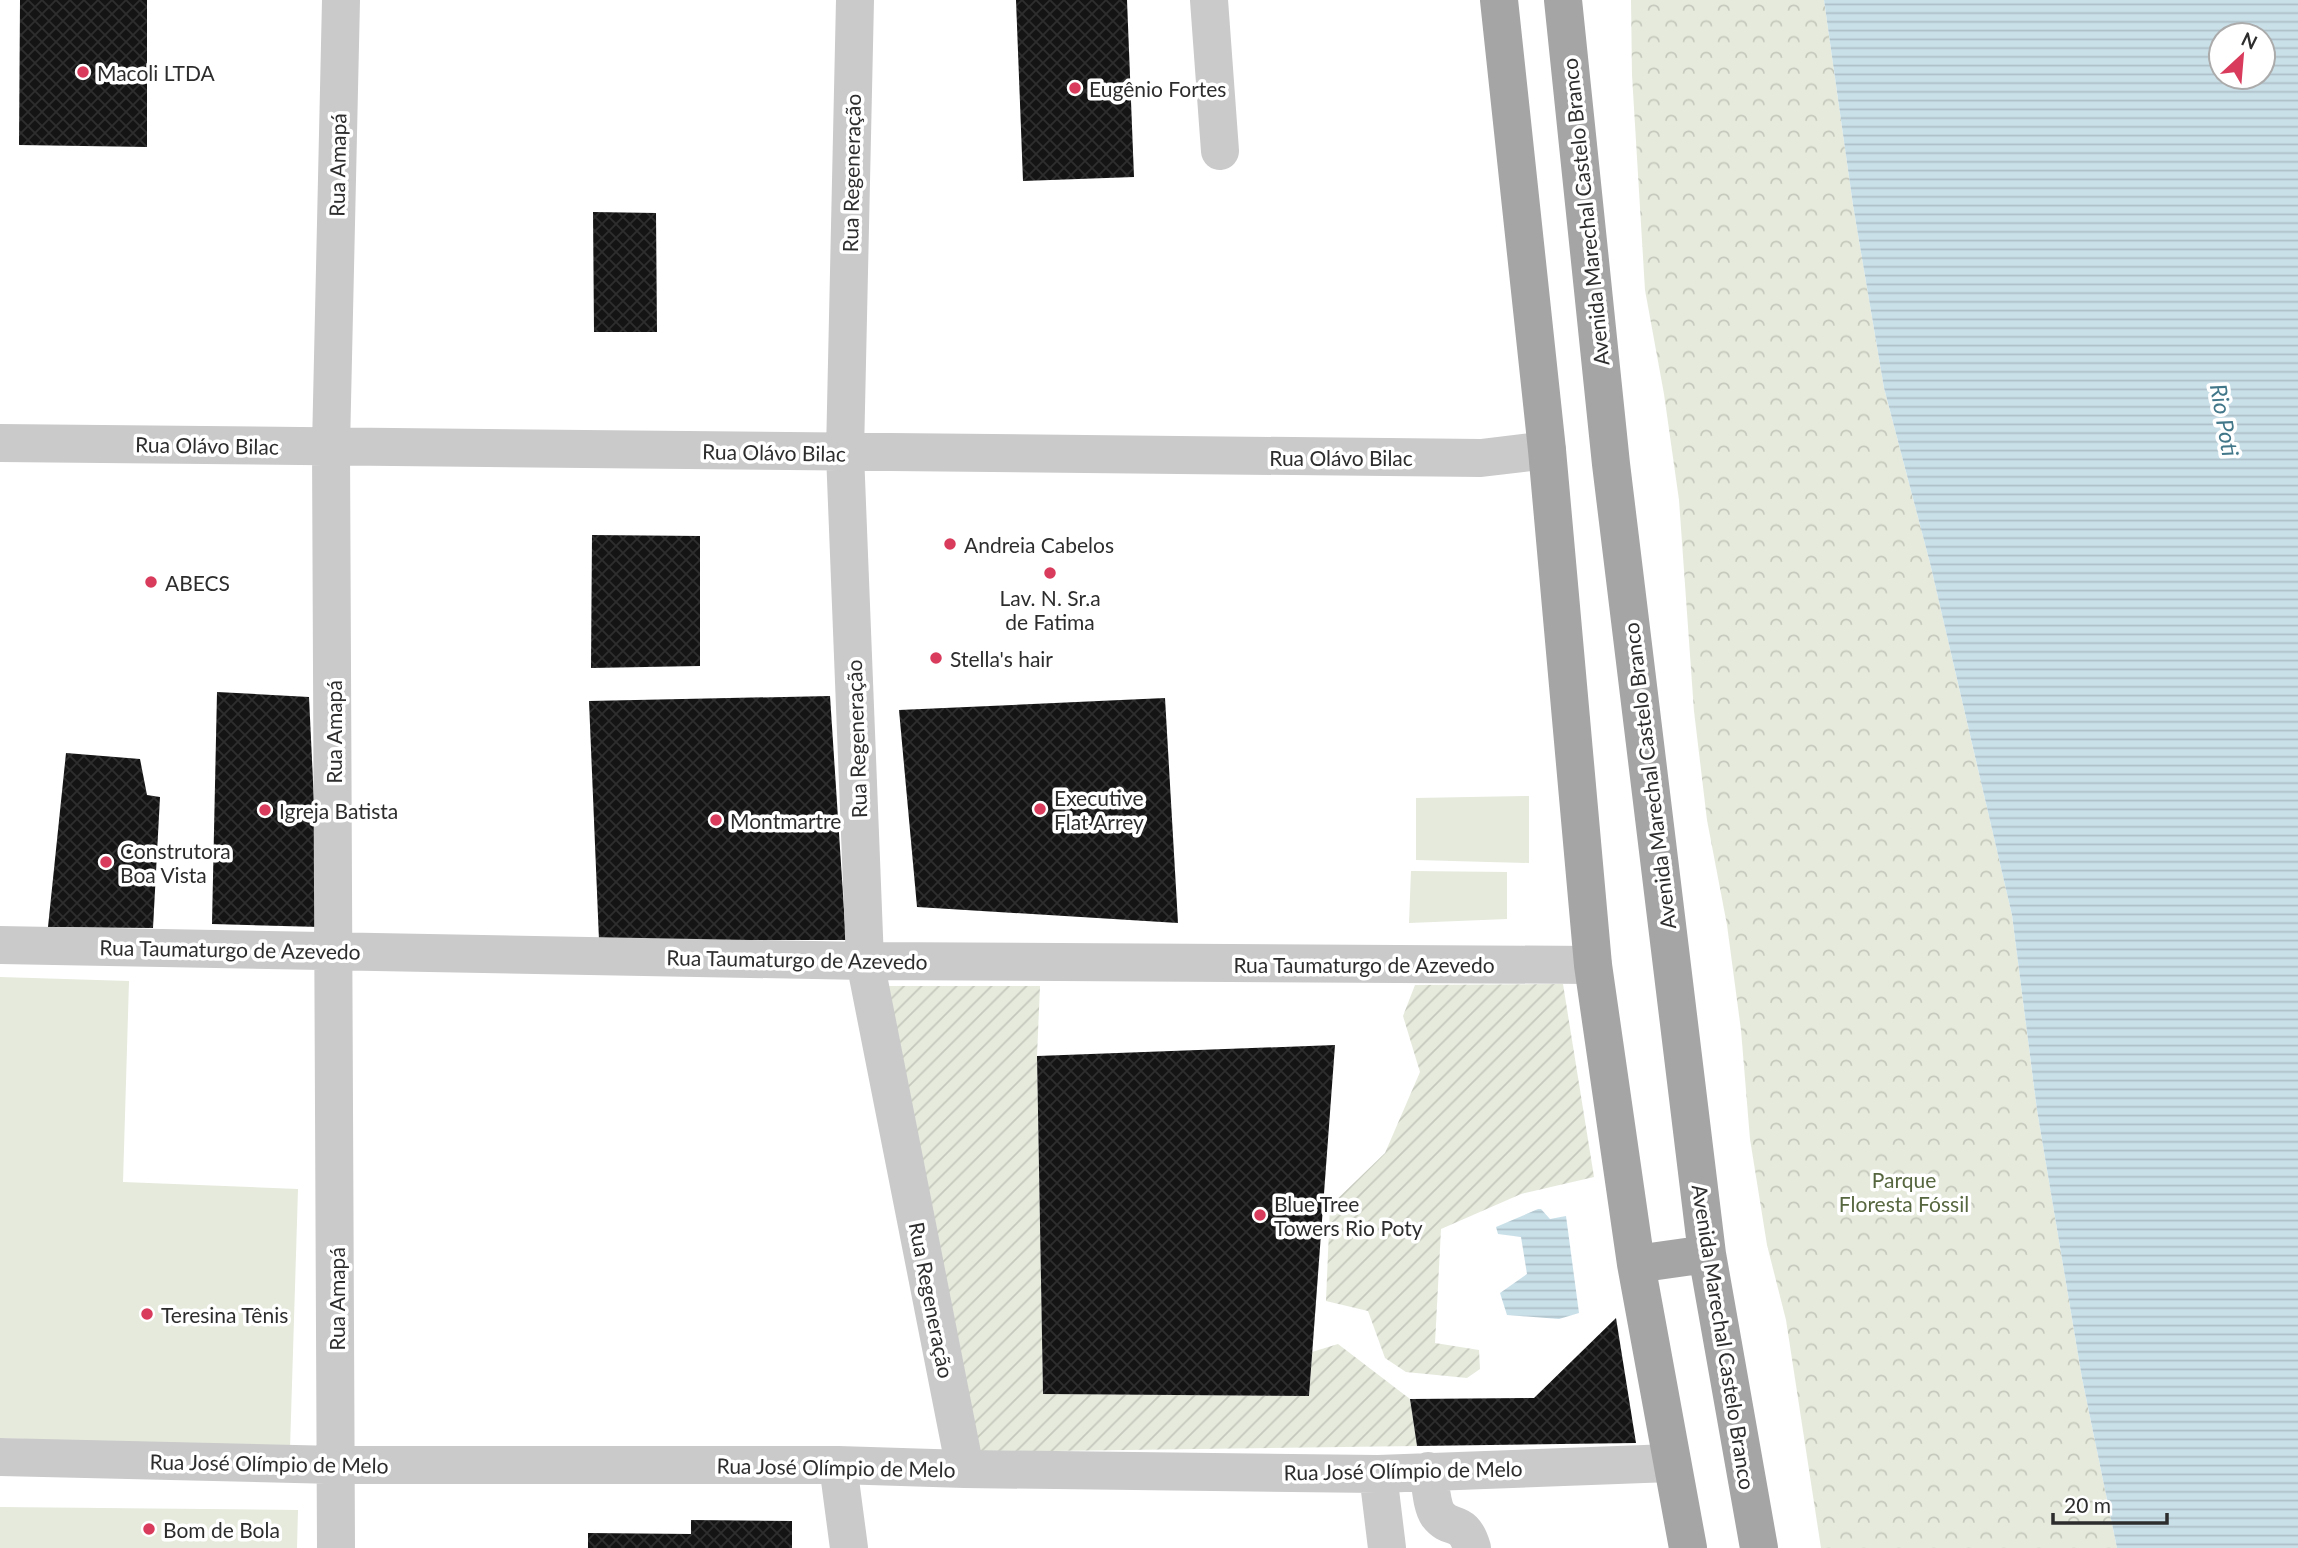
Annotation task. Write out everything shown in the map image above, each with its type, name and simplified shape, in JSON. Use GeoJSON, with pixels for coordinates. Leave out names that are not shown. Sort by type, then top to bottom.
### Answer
{"type":"FeatureCollection","features":[{"type":"Feature","properties":{"kind":"main road"},"geometry":{"type":"LineString","coordinates":[[1499,0],[1547,450],[1593,965],[1636,1264],[1688,1548]]}},
{"type":"Feature","properties":{"kind":"main road","name":"Avenida Marechal Castelo Branco"},"geometry":{"type":"LineString","coordinates":[[1563,0],[1613,478],[1707,1254],[1759,1548]]}},
{"type":"Feature","properties":{"kind":"main road"},"geometry":{"type":"LineString","coordinates":[[1636,1264],[1707,1254]]}},
{"type":"Feature","properties":{"kind":"street","name":"Rua Amapá"},"geometry":{"type":"LineString","coordinates":[[336,1548],[331,447],[341,0]]}},
{"type":"Feature","properties":{"kind":"street","name":"Rua Regeneração"},"geometry":{"type":"LineString","coordinates":[[855,0],[845,453],[865,961],[965,1469]]}},
{"type":"Feature","properties":{"kind":"street"},"geometry":{"type":"LineString","coordinates":[[1209,0],[1220,151]]}},
{"type":"Feature","properties":{"kind":"street","name":"Rua Olávo Bilac"},"geometry":{"type":"LineString","coordinates":[[0,443],[1481,458],[1547,450]]}},
{"type":"Feature","properties":{"kind":"street","name":"Rua Taumaturgo de Azevedo"},"geometry":{"type":"LineString","coordinates":[[0,945],[865,961],[1593,965]]}},
{"type":"Feature","properties":{"kind":"street","name":"Rua José Olímpio de Melo"},"geometry":{"type":"LineString","coordinates":[[0,1457],[336,1465],[838,1465],[1378,1474],[1671,1463]]}},
{"type":"Feature","properties":{"kind":"street"},"geometry":{"type":"LineString","coordinates":[[838,1465],[849,1548]]}},
{"type":"Feature","properties":{"kind":"street"},"geometry":{"type":"LineString","coordinates":[[1428,1471],[1437,1514],[1462,1528],[1468,1534],[1472,1548]]}},
{"type":"Feature","properties":{"kind":"street"},"geometry":{"type":"LineString","coordinates":[[1378,1474],[1387,1548]]}},
{"type":"Feature","properties":{"kind":"green space","name":"Parque Floresta Fóssil"},"geometry":{"type":"Polygon","coordinates":[[[1631,0],[1824,0],[1853,205],[1884,388],[1930,563],[2012,915],[2037,1110],[2082,1378],[2117,1548],[1821,1548],[1786,1320],[1767,1245],[1750,1139],[1741,1030],[1727,925],[1707,820],[1694,711],[1679,500],[1664,394],[1645,290],[1632,75],[1631,0]]]}},
{"type":"Feature","properties":{"kind":"green space"},"geometry":{"type":"Polygon","coordinates":[[[1529,796],[1529,863],[1416,860],[1416,798],[1529,796]]]}},
{"type":"Feature","properties":{"kind":"green space"},"geometry":{"type":"Polygon","coordinates":[[[1411,871],[1507,872],[1507,919],[1409,923],[1411,871]]]}},
{"type":"Feature","properties":{"kind":"green space","name":"Teresina Tênis"},"geometry":{"type":"Polygon","coordinates":[[[0,977],[129,981],[123,1182],[298,1189],[290,1449],[0,1438],[0,977]]]}},
{"type":"Feature","properties":{"kind":"green space"},"geometry":{"type":"Polygon","coordinates":[[[1563,984],[1594,1177],[1521,1194],[1441,1229],[1435,1343],[1479,1350],[1480,1369],[1467,1378],[1406,1372],[1385,1358],[1368,1311],[1326,1301],[1330,1206],[1385,1153],[1420,1072],[1403,1016],[1415,985],[1563,984]]]}},
{"type":"Feature","properties":{"kind":"green space"},"geometry":{"type":"Polygon","coordinates":[[[882,986],[1040,986],[1037,1056],[1043,1394],[1309,1396],[1312,1352],[1338,1344],[1410,1399],[1417,1446],[974,1452],[882,986]]]}},
{"type":"Feature","properties":{"kind":"green space","name":"Bom de Bola"},"geometry":{"type":"Polygon","coordinates":[[[0,1507],[298,1510],[297,1548],[0,1548],[0,1507]]]}},
{"type":"Feature","properties":{"kind":"water","name":"Rio Poti"},"geometry":{"type":"Polygon","coordinates":[[[1824,0],[2298,0],[2298,1548],[2117,1548],[2082,1378],[2037,1110],[2012,915],[1930,563],[1884,388],[1853,205],[1824,0]]]}},
{"type":"Feature","properties":{"kind":"water"},"geometry":{"type":"Polygon","coordinates":[[[1538,1209],[1550,1219],[1566,1216],[1579,1313],[1559,1319],[1507,1315],[1500,1293],[1527,1274],[1521,1237],[1498,1234],[1496,1227],[1538,1209]]]}},
{"type":"Feature","properties":{"kind":"building","name":"Macoli LTDA"},"geometry":{"type":"Polygon","coordinates":[[[20,0],[147,0],[147,147],[19,145],[20,0]]]}},
{"type":"Feature","properties":{"kind":"building","name":"Eugênio Fortes"},"geometry":{"type":"Polygon","coordinates":[[[1016,0],[1127,0],[1134,177],[1023,181],[1016,0]]]}},
{"type":"Feature","properties":{"kind":"building"},"geometry":{"type":"Polygon","coordinates":[[[593,212],[656,213],[657,332],[594,332],[593,212]]]}},
{"type":"Feature","properties":{"kind":"building"},"geometry":{"type":"Polygon","coordinates":[[[592,535],[700,536],[700,666],[591,668],[592,535]]]}},
{"type":"Feature","properties":{"kind":"building","name":"Igreja Batista"},"geometry":{"type":"Polygon","coordinates":[[[217,692],[309,697],[320,927],[212,924],[217,692]]]}},
{"type":"Feature","properties":{"kind":"building","name":"Montmartre"},"geometry":{"type":"Polygon","coordinates":[[[830,696],[846,940],[599,940],[589,701],[830,696]]]}},
{"type":"Feature","properties":{"kind":"building","name":"Executive Flat Arrey"},"geometry":{"type":"Polygon","coordinates":[[[1165,698],[1178,923],[917,907],[899,710],[1165,698]]]}},
{"type":"Feature","properties":{"kind":"building","name":"Construtora Boa Vista"},"geometry":{"type":"Polygon","coordinates":[[[66,753],[140,759],[147,795],[160,797],[153,928],[48,927],[66,753]]]}},
{"type":"Feature","properties":{"kind":"building"},"geometry":{"type":"Polygon","coordinates":[[[1335,1045],[1309,1396],[1043,1394],[1037,1056],[1335,1045]]]}},
{"type":"Feature","properties":{"kind":"building"},"geometry":{"type":"Polygon","coordinates":[[[1616,1318],[1636,1443],[1417,1446],[1410,1399],[1534,1398],[1616,1318]]]}},
{"type":"Feature","properties":{"kind":"building"},"geometry":{"type":"Polygon","coordinates":[[[691,1520],[792,1521],[792,1548],[588,1548],[588,1533],[691,1534],[691,1520]]]}},
{"type":"Feature","properties":{"kind":"place","name":"Macoli LTDA"},"geometry":{"type":"Point","coordinates":[83,72]}},
{"type":"Feature","properties":{"kind":"place","name":"Eugênio Fortes"},"geometry":{"type":"Point","coordinates":[1075,88]}},
{"type":"Feature","properties":{"kind":"place","name":"Andreia Cabelos"},"geometry":{"type":"Point","coordinates":[950,544]}},
{"type":"Feature","properties":{"kind":"place","name":"Lav. N. Sr.a de Fatima"},"geometry":{"type":"Point","coordinates":[1050,573]}},
{"type":"Feature","properties":{"kind":"place","name":"ABECS"},"geometry":{"type":"Point","coordinates":[151,582]}},
{"type":"Feature","properties":{"kind":"place","name":"Stella's hair"},"geometry":{"type":"Point","coordinates":[936,658]}},
{"type":"Feature","properties":{"kind":"place","name":"Executive Flat Arrey"},"geometry":{"type":"Point","coordinates":[1040,809]}},
{"type":"Feature","properties":{"kind":"place","name":"Igreja Batista"},"geometry":{"type":"Point","coordinates":[265,810]}},
{"type":"Feature","properties":{"kind":"place","name":"Montmartre"},"geometry":{"type":"Point","coordinates":[716,820]}},
{"type":"Feature","properties":{"kind":"place","name":"Construtora Boa Vista"},"geometry":{"type":"Point","coordinates":[106,862]}},
{"type":"Feature","properties":{"kind":"place","name":"Blue Tree Towers Rio Poty"},"geometry":{"type":"Point","coordinates":[1260,1215]}},
{"type":"Feature","properties":{"kind":"place","name":"Teresina Tênis"},"geometry":{"type":"Point","coordinates":[147,1314]}},
{"type":"Feature","properties":{"kind":"place","name":"Bom de Bola"},"geometry":{"type":"Point","coordinates":[149,1529]}}]}
